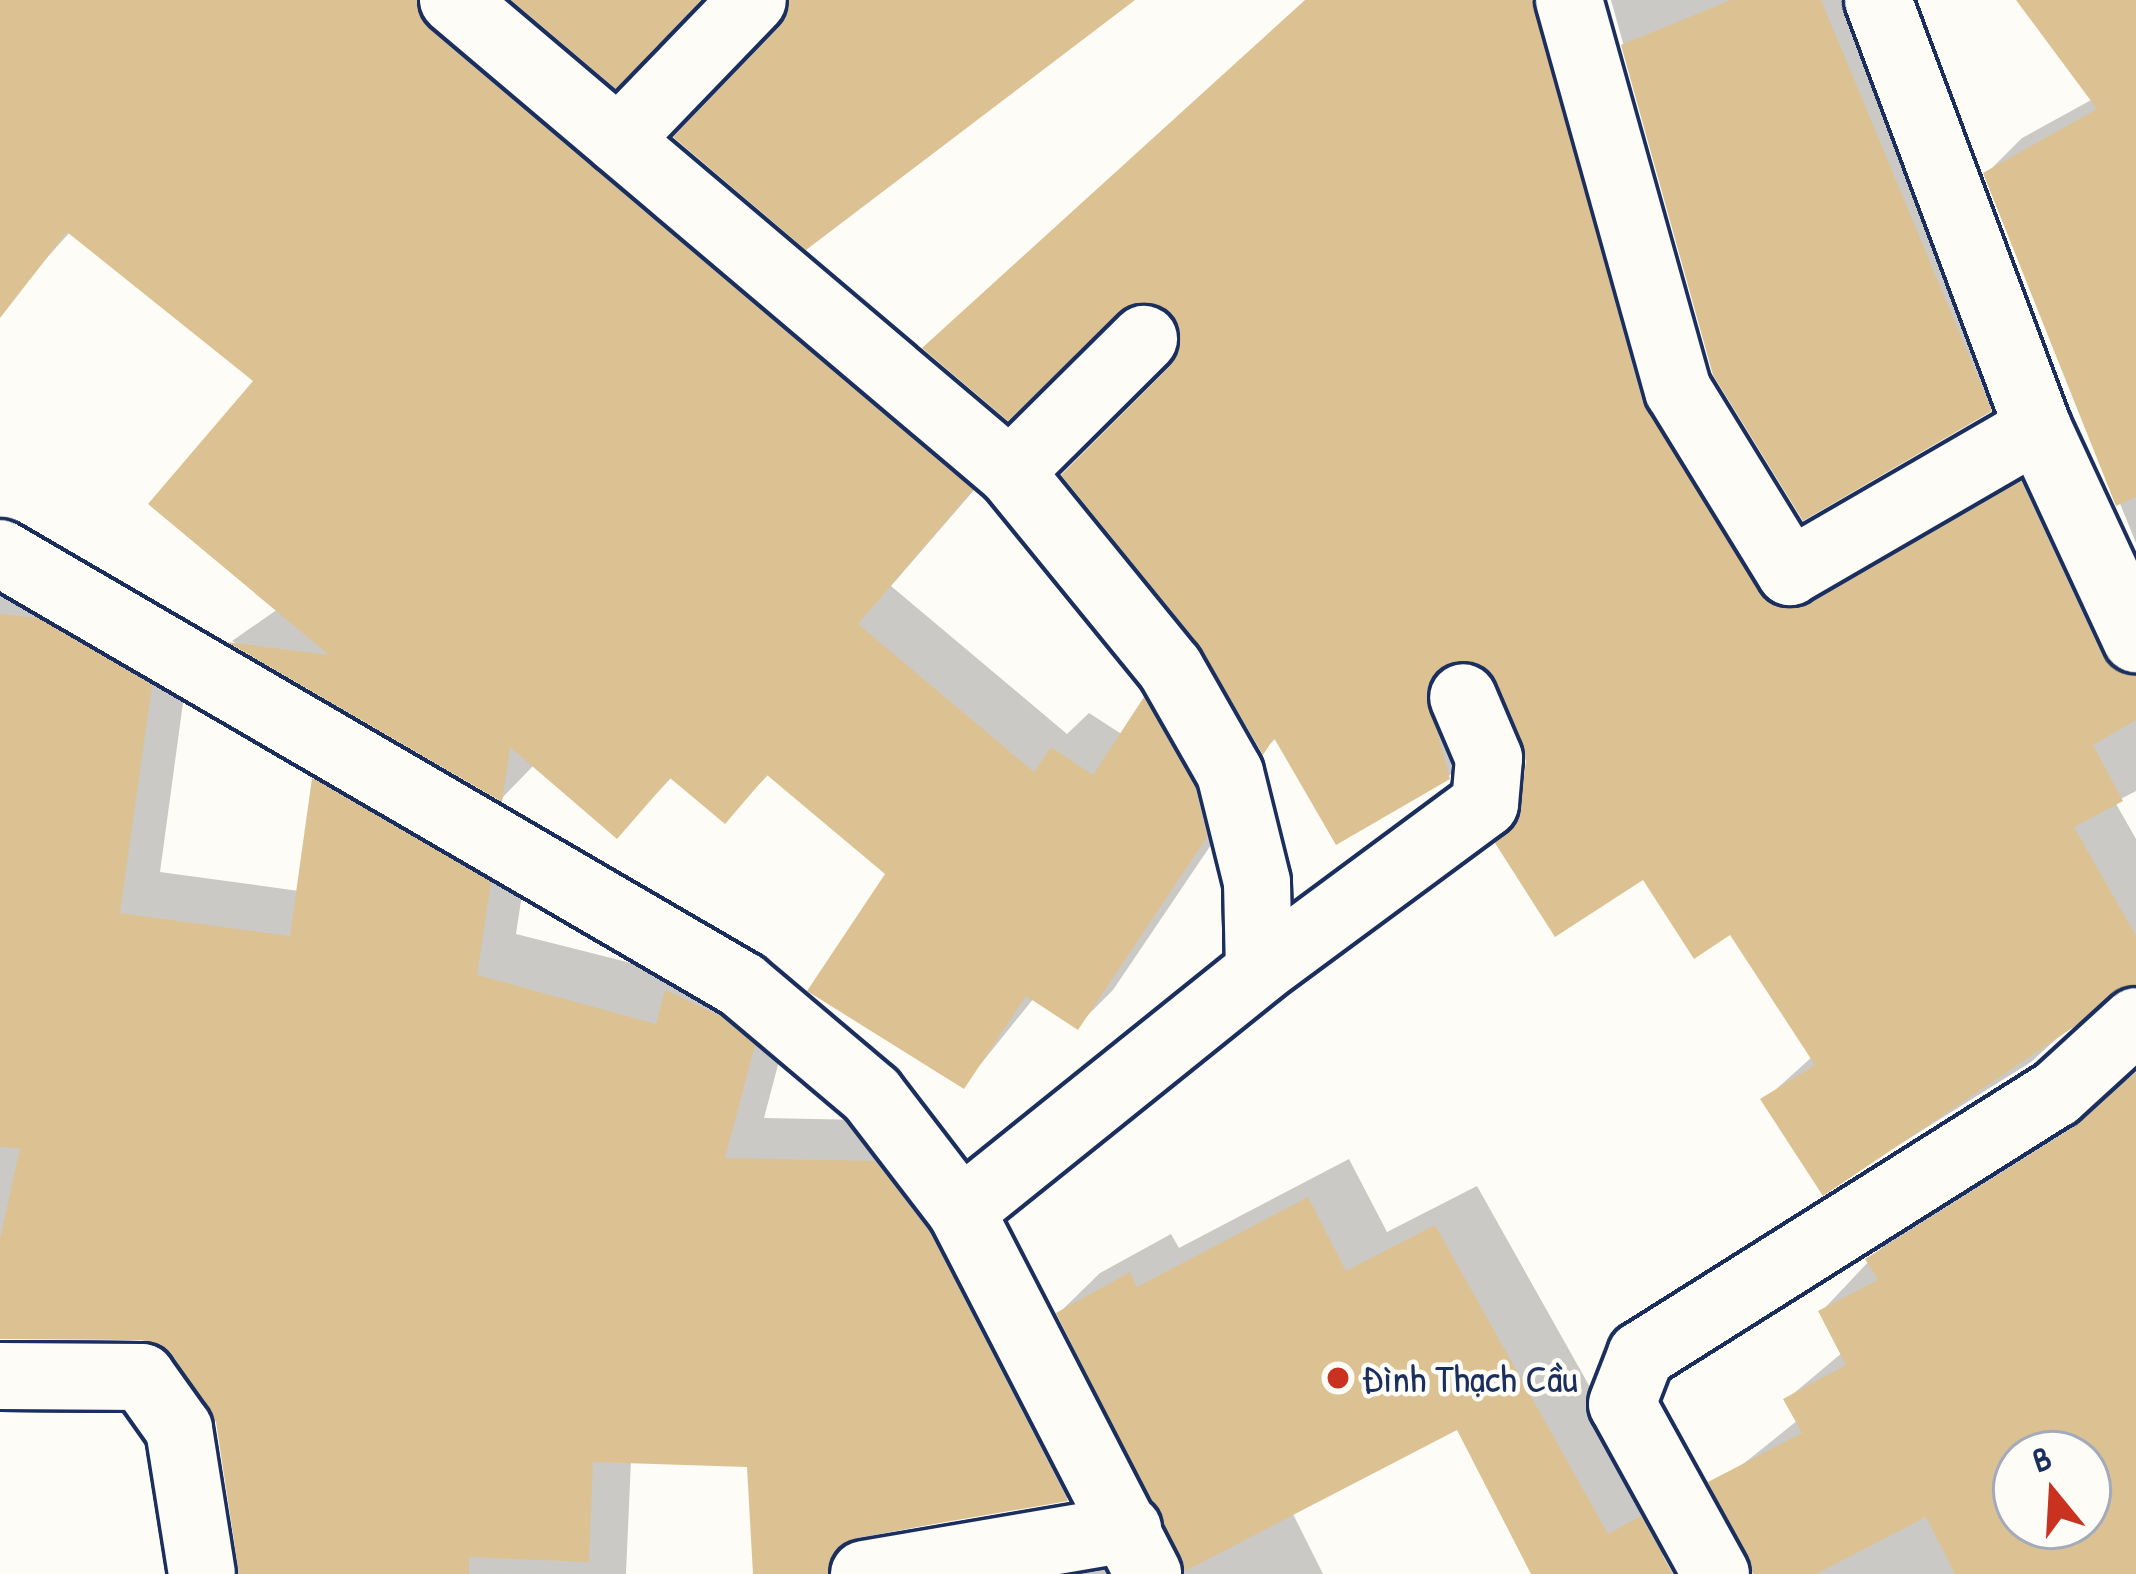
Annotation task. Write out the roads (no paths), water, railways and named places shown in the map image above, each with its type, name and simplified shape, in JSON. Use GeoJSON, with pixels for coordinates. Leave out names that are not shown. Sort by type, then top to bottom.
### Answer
{"type":"FeatureCollection","features":[{"type":"Feature","properties":{"kind":"street"},"geometry":{"type":"LineString","coordinates":[[453,0],[1010,472],[1170,668],[1230,773],[1257,882],[1259,970]]}},
{"type":"Feature","properties":{"kind":"street"},"geometry":{"type":"LineString","coordinates":[[618,140],[753,0]]}},
{"type":"Feature","properties":{"kind":"street"},"geometry":{"type":"LineString","coordinates":[[1568,0],[1678,390],[1790,572],[2038,428]]}},
{"type":"Feature","properties":{"kind":"street"},"geometry":{"type":"LineString","coordinates":[[1878,0],[2038,428],[2136,639]]}},
{"type":"Feature","properties":{"kind":"street"},"geometry":{"type":"LineString","coordinates":[[1010,472],[1144,339]]}},
{"type":"Feature","properties":{"kind":"street"},"geometry":{"type":"LineString","coordinates":[[0,553],[742,985],[872,1095],[961,1211],[1138,1552],[864,1574]]}},
{"type":"Feature","properties":{"kind":"street"},"geometry":{"type":"LineString","coordinates":[[961,1211],[1259,970],[1485,804],[1489,758],[1463,697]]}},
{"type":"Feature","properties":{"kind":"street"},"geometry":{"type":"LineString","coordinates":[[1716,1574],[1622,1404],[1641,1355],[2056,1094],[2136,1021]]}},
{"type":"Feature","properties":{"kind":"street"},"geometry":{"type":"LineString","coordinates":[[0,1376],[142,1378],[179,1429],[202,1574]]}},
{"type":"Feature","properties":{"kind":"place","name":"Đình Thạch Cầu"},"geometry":{"type":"Point","coordinates":[1338,1378]}}]}
